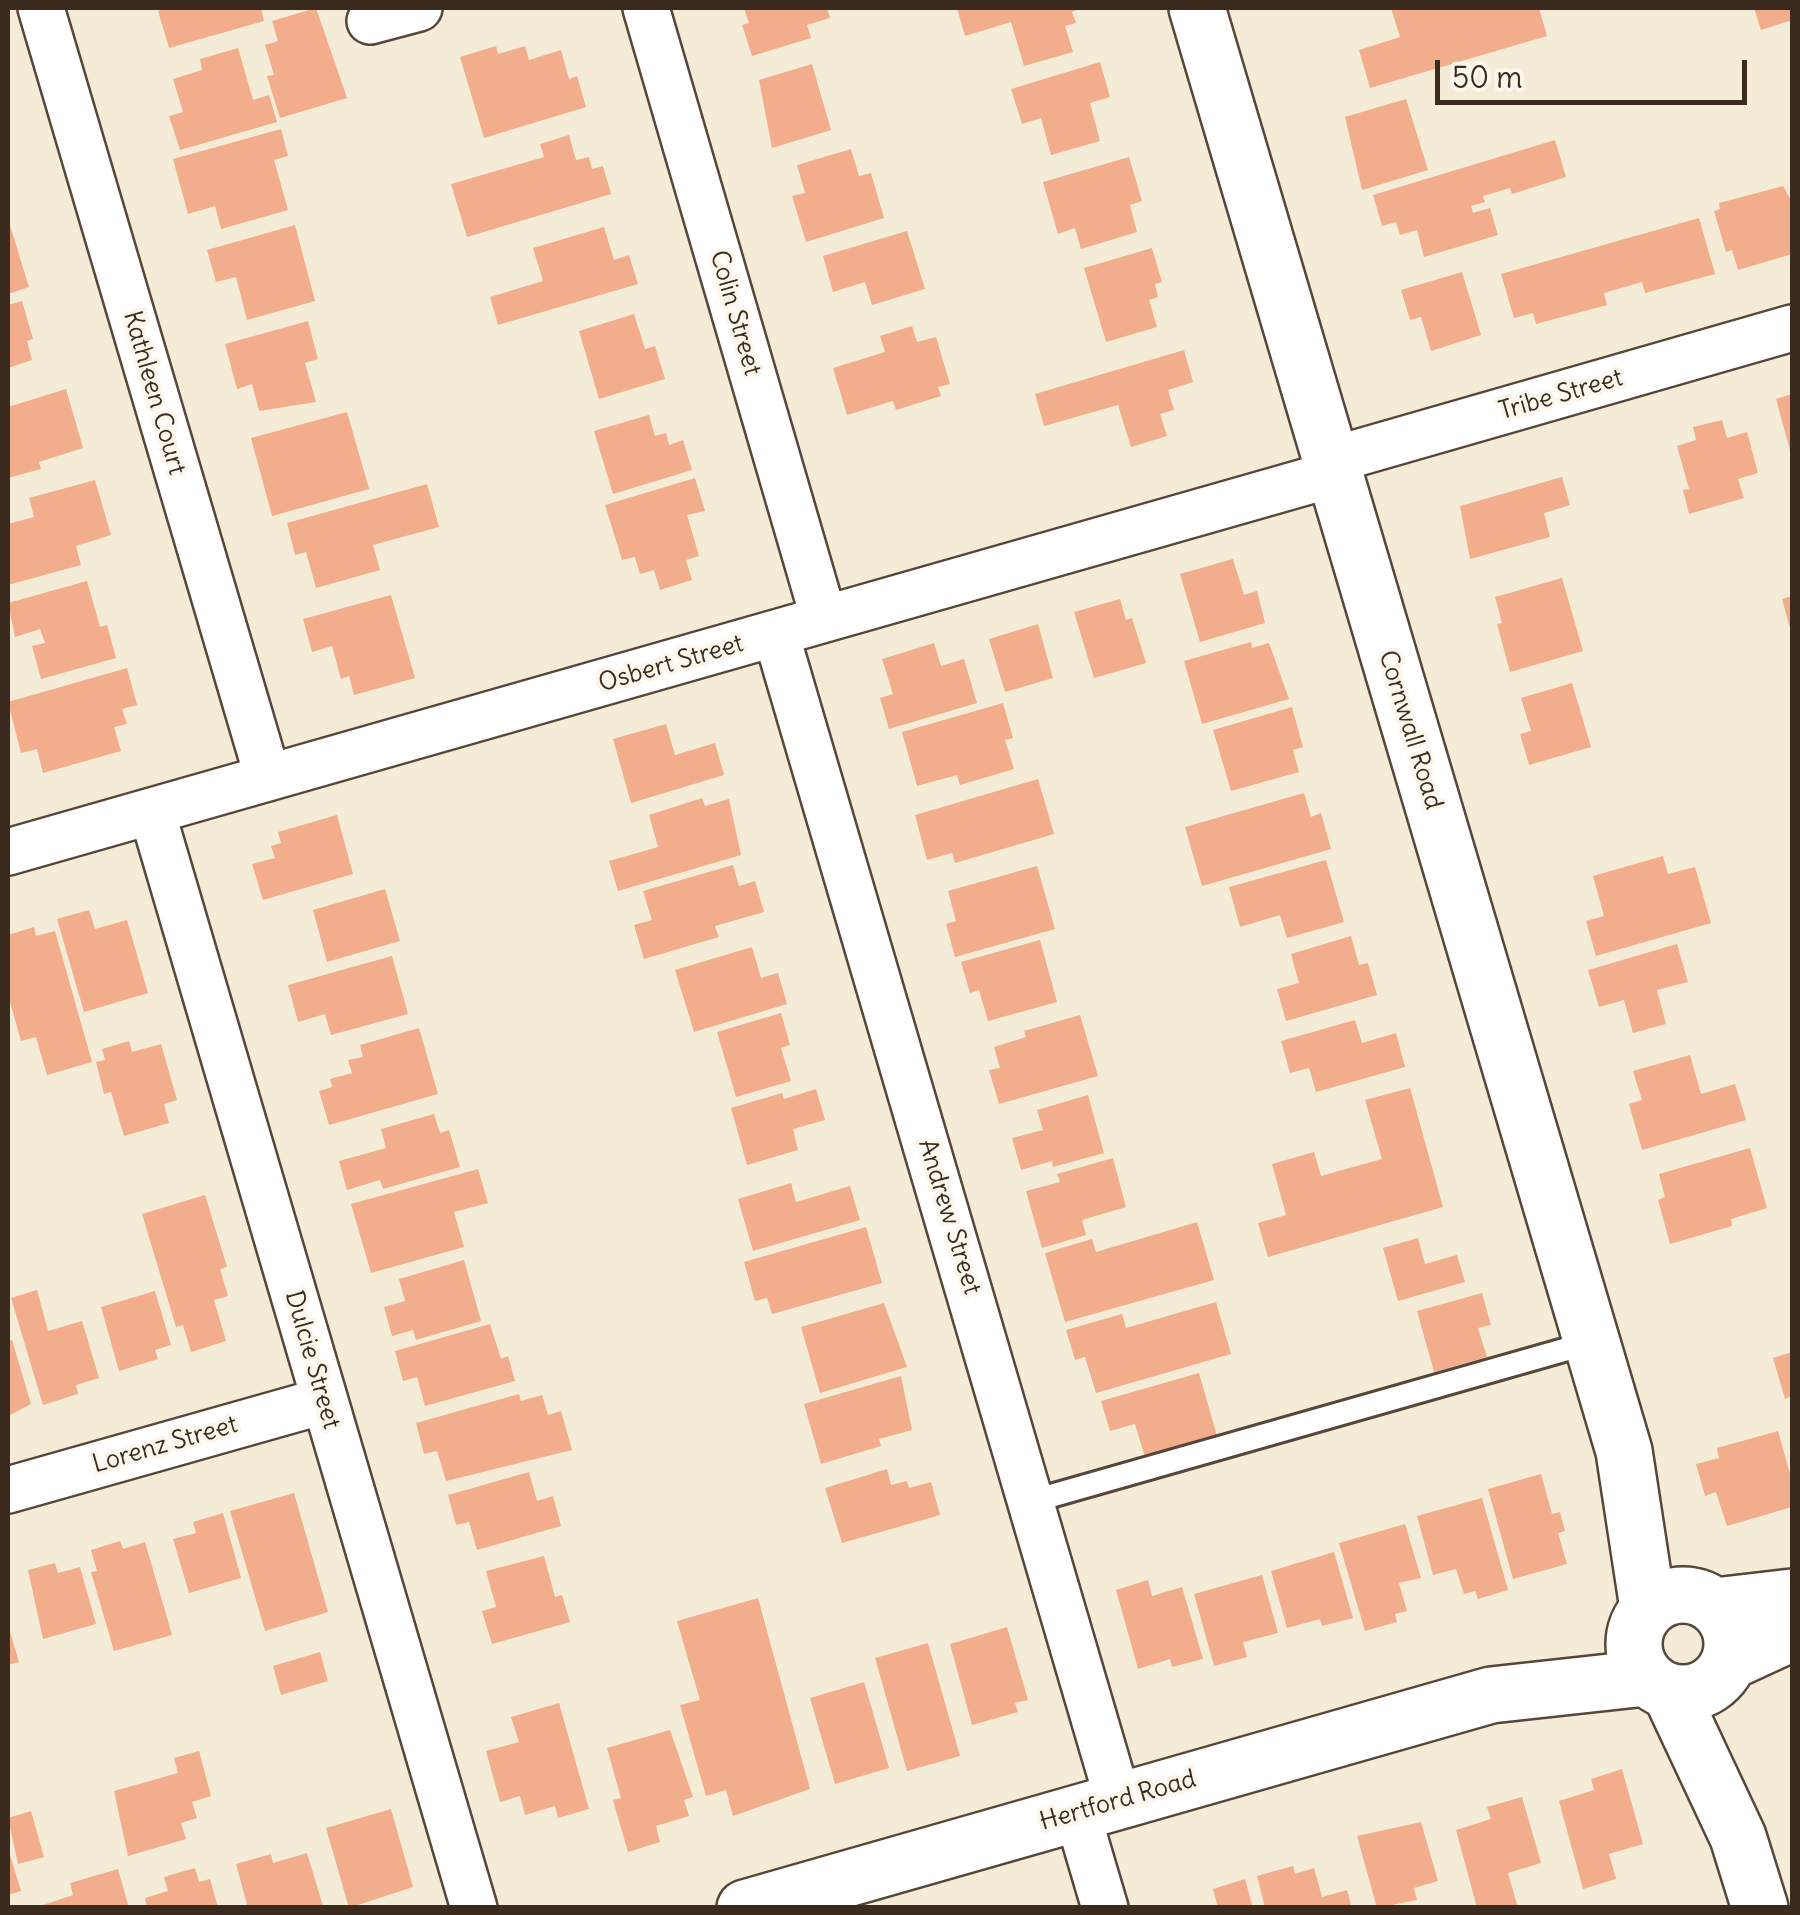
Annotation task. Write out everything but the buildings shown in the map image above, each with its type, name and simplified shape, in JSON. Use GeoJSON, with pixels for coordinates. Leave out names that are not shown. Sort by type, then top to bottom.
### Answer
{"type":"FeatureCollection","features":[{"type":"Feature","properties":{"kind":"street","name":"Kathleen Court"},"geometry":{"type":"LineString","coordinates":[[40,8],[268,778]]}},
{"type":"Feature","properties":{"kind":"street"},"geometry":{"type":"LineString","coordinates":[[370,21],[419,8]]}},
{"type":"Feature","properties":{"kind":"street","name":"Colin Street"},"geometry":{"type":"LineString","coordinates":[[646,8],[824,619]]}},
{"type":"Feature","properties":{"kind":"street","name":"Cornwall Road"},"geometry":{"type":"LineString","coordinates":[[1197,8],[1674,1609]]}},
{"type":"Feature","properties":{"kind":"street","name":"Tribe Street"},"geometry":{"type":"LineString","coordinates":[[1331,468],[1792,328]]}},
{"type":"Feature","properties":{"kind":"street","name":"Osbert Street"},"geometry":{"type":"LineString","coordinates":[[8,852],[776,634],[1331,468]]}},
{"type":"Feature","properties":{"kind":"street","name":"Andrew Street"},"geometry":{"type":"LineString","coordinates":[[776,634],[1033,1501],[1098,1806],[1105,1908]]}},
{"type":"Feature","properties":{"kind":"street","name":"Dulcie Street"},"geometry":{"type":"LineString","coordinates":[[152,812],[474,1908]]}},
{"type":"Feature","properties":{"kind":"street","name":"Lorenz Street"},"geometry":{"type":"LineString","coordinates":[[8,1490],[324,1400]]}},
{"type":"Feature","properties":{"kind":"street","name":"Hertford Road"},"geometry":{"type":"LineString","coordinates":[[745,1908],[1491,1695],[1674,1609],[1792,1597]]}},
{"type":"Feature","properties":{"kind":"street"},"geometry":{"type":"LineString","coordinates":[[1690,1679],[1731,1632],[1674,1609],[1633,1652],[1690,1679],[1760,1908]]}},
{"type":"Feature","properties":{"kind":"street","name":"Hertford Road"},"geometry":{"type":"LineString","coordinates":[[1491,1695],[1690,1679],[1792,1633]]}},
{"type":"Feature","properties":{"kind":"lane"},"geometry":{"type":"LineString","coordinates":[[1033,1501],[1593,1342]]}}]}
